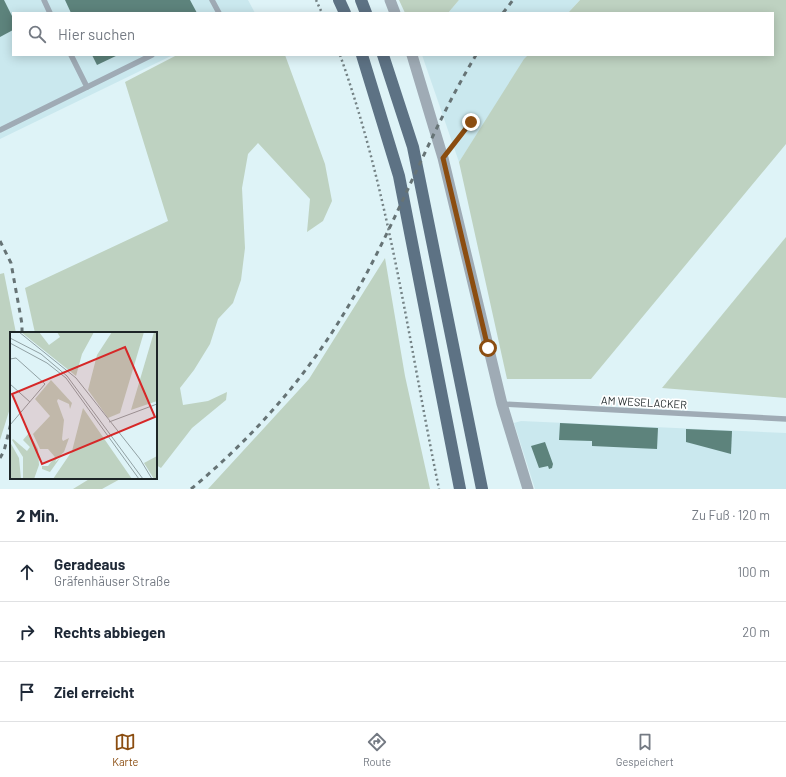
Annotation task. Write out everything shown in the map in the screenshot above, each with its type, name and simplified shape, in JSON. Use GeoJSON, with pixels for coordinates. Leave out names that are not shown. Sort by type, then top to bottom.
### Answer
{"type":"FeatureCollection","features":[{"type":"Feature","properties":{"kind":"main road"},"geometry":{"type":"LineString","coordinates":[[339,0],[345,12]]}},
{"type":"Feature","properties":{"kind":"main road"},"geometry":{"type":"LineString","coordinates":[[361,0],[366,12]]}},
{"type":"Feature","properties":{"kind":"main road"},"geometry":{"type":"LineString","coordinates":[[362,56],[385,126],[399,176],[460,489]]}},
{"type":"Feature","properties":{"kind":"main road"},"geometry":{"type":"LineString","coordinates":[[382,56],[413,147],[482,489]]}},
{"type":"Feature","properties":{"kind":"street"},"geometry":{"type":"LineString","coordinates":[[390,0],[395,12]]}},
{"type":"Feature","properties":{"kind":"street"},"geometry":{"type":"LineString","coordinates":[[412,56],[443,158],[502,404],[528,489]]}},
{"type":"Feature","properties":{"kind":"lane"},"geometry":{"type":"LineString","coordinates":[[44,0],[50,12]]}},
{"type":"Feature","properties":{"kind":"lane"},"geometry":{"type":"LineString","coordinates":[[212,0],[218,12]]}},
{"type":"Feature","properties":{"kind":"lane"},"geometry":{"type":"LineString","coordinates":[[72,56],[87,87]]}},
{"type":"Feature","properties":{"kind":"lane"},"geometry":{"type":"LineString","coordinates":[[0,130],[150,56]]}},
{"type":"Feature","properties":{"kind":"lane","name":"AM WESELACKER"},"geometry":{"type":"LineString","coordinates":[[502,404],[786,419]]}},
{"type":"Feature","properties":{"kind":"path"},"geometry":{"type":"LineString","coordinates":[[316,0],[322,12]]}},
{"type":"Feature","properties":{"kind":"path"},"geometry":{"type":"LineString","coordinates":[[340,56],[361,117],[382,197],[439,489]]}},
{"type":"Feature","properties":{"kind":"path"},"geometry":{"type":"LineString","coordinates":[[443,158],[471,122]]}},
{"type":"Feature","properties":{"kind":"shaded area"},"geometry":{"type":"Polygon","coordinates":[[[0,0],[248,0],[254,12],[12,12],[12,56],[171,56],[0,139],[0,0]]]}},
{"type":"Feature","properties":{"kind":"shaded area"},"geometry":{"type":"Polygon","coordinates":[[[459,0],[580,0],[569,12],[449,12],[459,0]]]}},
{"type":"Feature","properties":{"kind":"shaded area"},"geometry":{"type":"Polygon","coordinates":[[[422,56],[527,56],[459,162],[422,56]]]}},
{"type":"Feature","properties":{"kind":"shaded area"},"geometry":{"type":"Polygon","coordinates":[[[521,421],[786,433],[786,489],[535,489],[514,423],[521,421]]]}},
{"type":"Feature","properties":{"kind":"green space"},"geometry":{"type":"Polygon","coordinates":[[[399,0],[459,0],[449,12],[405,12],[399,0]]]}},
{"type":"Feature","properties":{"kind":"green space"},"geometry":{"type":"Polygon","coordinates":[[[580,0],[786,0],[786,144],[591,379],[507,379],[459,162],[524,59],[527,56],[774,56],[774,12],[569,12],[580,0]]]}},
{"type":"Feature","properties":{"kind":"green space"},"geometry":{"type":"Polygon","coordinates":[[[175,56],[285,56],[325,164],[332,201],[323,221],[307,232],[310,199],[258,143],[248,154],[242,188],[245,248],[241,280],[233,303],[218,319],[210,344],[194,370],[180,388],[183,405],[208,401],[227,392],[226,400],[192,428],[161,468],[157,466],[157,332],[35,332],[25,288],[168,221],[125,82],[175,56]]]}},
{"type":"Feature","properties":{"kind":"green space"},"geometry":{"type":"Polygon","coordinates":[[[786,237],[786,398],[662,388],[786,237]]]}},
{"type":"Feature","properties":{"kind":"green space"},"geometry":{"type":"Polygon","coordinates":[[[385,258],[405,376],[430,489],[208,489],[309,379],[385,258]]]}},
{"type":"Feature","properties":{"kind":"green space"},"geometry":{"type":"Polygon","coordinates":[[[4,273],[16,332],[10,332],[10,408],[0,440],[0,274],[4,273]]]}},
{"type":"Feature","properties":{"kind":"green space"},"geometry":{"type":"Polygon","coordinates":[[[89,479],[120,479],[102,489],[73,489],[89,479]]]}},
{"type":"Feature","properties":{"kind":"building"},"geometry":{"type":"Polygon","coordinates":[[[0,0],[4,0],[12,16],[12,31],[0,37],[0,0]]]}},
{"type":"Feature","properties":{"kind":"building"},"geometry":{"type":"Polygon","coordinates":[[[65,0],[190,0],[196,12],[71,12],[65,0]]]}},
{"type":"Feature","properties":{"kind":"building"},"geometry":{"type":"Polygon","coordinates":[[[92,56],[116,56],[97,65],[92,56]]]}},
{"type":"Feature","properties":{"kind":"building"},"geometry":{"type":"Polygon","coordinates":[[[560,423],[658,428],[657,449],[592,446],[592,441],[559,440],[560,423]]]}},
{"type":"Feature","properties":{"kind":"building"},"geometry":{"type":"Polygon","coordinates":[[[686,429],[732,431],[731,454],[686,442],[686,429]]]}},
{"type":"Feature","properties":{"kind":"building"},"geometry":{"type":"Polygon","coordinates":[[[545,442],[553,464],[552,468],[549,469],[548,466],[539,468],[531,446],[545,442]]]}},
{"type":"Feature","properties":{"kind":"railway"},"geometry":{"type":"LineString","coordinates":[[504,12],[513,0]]}},
{"type":"Feature","properties":{"kind":"railway"},"geometry":{"type":"LineString","coordinates":[[191,489],[238,447],[281,401],[337,325],[385,238],[443,115],[475,56]]}},
{"type":"Feature","properties":{"kind":"railway"},"geometry":{"type":"LineString","coordinates":[[0,241],[11,263],[22,324],[22,332]]}},
{"type":"Feature","properties":{"kind":"railway"},"geometry":{"type":"LineString","coordinates":[[0,458],[4,451],[10,427]]}},
{"type":"Feature","properties":{"kind":"route"},"geometry":{"type":"LineString","coordinates":[[471,122],[443,158],[488,348]]}}]}
